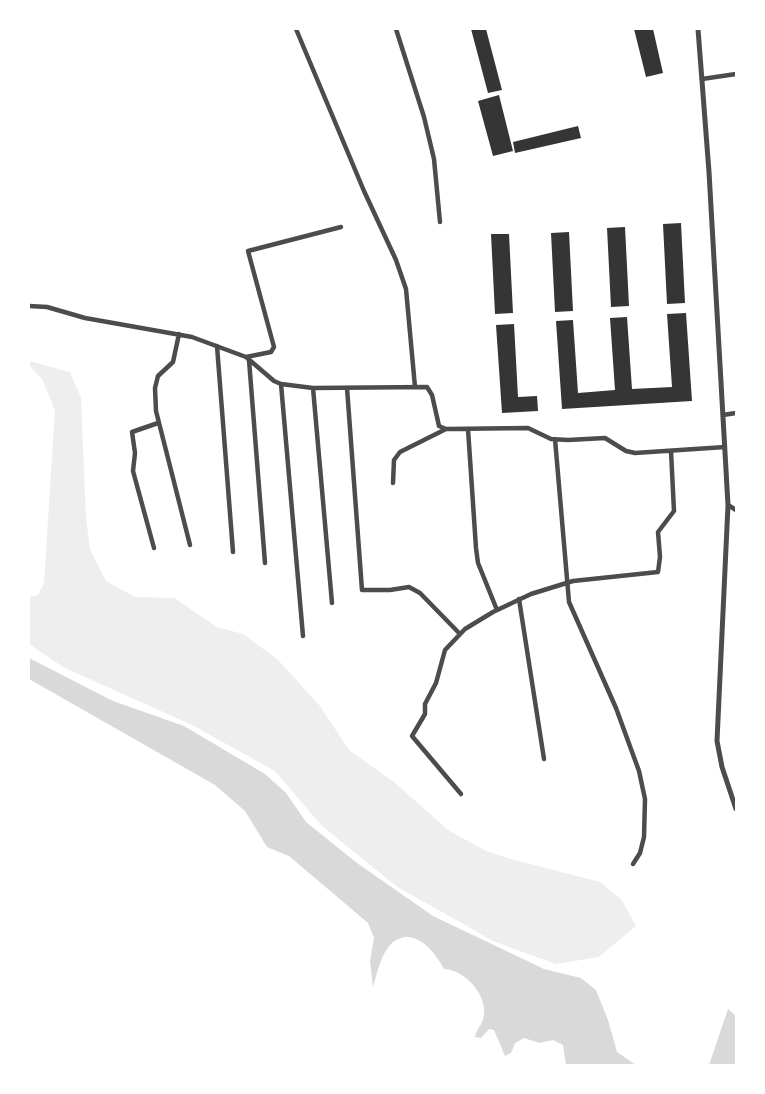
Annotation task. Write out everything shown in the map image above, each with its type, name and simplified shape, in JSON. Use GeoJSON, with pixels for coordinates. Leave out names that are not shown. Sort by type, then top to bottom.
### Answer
{"type":"FeatureCollection","features":[{"type":"Feature","properties":{"kind":"street"},"geometry":{"type":"LineString","coordinates":[[296,29],[364,190],[396,260],[406,289],[416,387]]}},
{"type":"Feature","properties":{"kind":"street"},"geometry":{"type":"LineString","coordinates":[[396,29],[424,117],[434,159],[440,222]]}},
{"type":"Feature","properties":{"kind":"street"},"geometry":{"type":"LineString","coordinates":[[698,29],[728,505],[717,741],[722,767],[736,809]]}},
{"type":"Feature","properties":{"kind":"street"},"geometry":{"type":"LineString","coordinates":[[702,79],[736,74]]}},
{"type":"Feature","properties":{"kind":"street"},"geometry":{"type":"LineString","coordinates":[[248,359],[271,352],[274,347],[248,251],[341,227]]}},
{"type":"Feature","properties":{"kind":"street"},"geometry":{"type":"LineString","coordinates":[[29,306],[47,307],[85,318],[179,334],[217,346],[248,359],[274,381],[281,384],[314,388],[427,386],[432,395],[439,426],[446,430]]}},
{"type":"Feature","properties":{"kind":"street"},"geometry":{"type":"LineString","coordinates":[[179,334],[174,362],[158,376],[155,388],[158,424],[190,545]]}},
{"type":"Feature","properties":{"kind":"street"},"geometry":{"type":"LineString","coordinates":[[217,346],[233,552]]}},
{"type":"Feature","properties":{"kind":"street"},"geometry":{"type":"LineString","coordinates":[[248,359],[265,563]]}},
{"type":"Feature","properties":{"kind":"street"},"geometry":{"type":"LineString","coordinates":[[281,384],[303,636]]}},
{"type":"Feature","properties":{"kind":"street"},"geometry":{"type":"LineString","coordinates":[[314,388],[332,603]]}},
{"type":"Feature","properties":{"kind":"street"},"geometry":{"type":"LineString","coordinates":[[347,388],[362,590],[390,590],[409,587],[420,593],[460,634]]}},
{"type":"Feature","properties":{"kind":"street"},"geometry":{"type":"LineString","coordinates":[[723,415],[736,413]]}},
{"type":"Feature","properties":{"kind":"street"},"geometry":{"type":"LineString","coordinates":[[154,548],[133,471],[135,453],[132,432],[136,429],[158,424]]}},
{"type":"Feature","properties":{"kind":"street"},"geometry":{"type":"LineString","coordinates":[[394,483],[394,460],[400,452],[446,430],[528,428],[555,439],[605,438],[626,451],[671,451],[725,447]]}},
{"type":"Feature","properties":{"kind":"street"},"geometry":{"type":"LineString","coordinates":[[468,429],[476,548],[484,579],[497,610]]}},
{"type":"Feature","properties":{"kind":"street"},"geometry":{"type":"LineString","coordinates":[[555,439],[569,602],[616,708],[638,771],[645,799],[644,837],[640,853],[633,864]]}},
{"type":"Feature","properties":{"kind":"street"},"geometry":{"type":"LineString","coordinates":[[461,794],[412,736],[425,714],[425,704],[436,683],[445,650],[460,634],[497,610],[519,599],[568,583],[658,572],[660,558],[658,532],[674,511],[671,451]]}},
{"type":"Feature","properties":{"kind":"street"},"geometry":{"type":"LineString","coordinates":[[728,505],[736,510]]}},
{"type":"Feature","properties":{"kind":"street"},"geometry":{"type":"LineString","coordinates":[[519,599],[544,759]]}},
{"type":"Feature","properties":{"kind":"shaded area"},"geometry":{"type":"Polygon","coordinates":[[[29,361],[70,372],[81,398],[86,518],[90,549],[106,581],[135,597],[174,598],[217,627],[243,634],[277,659],[320,706],[349,750],[394,782],[448,830],[484,850],[507,858],[600,882],[622,900],[636,926],[599,957],[556,964],[495,942],[396,886],[321,825],[275,771],[192,725],[63,667],[29,644],[29,597],[38,595],[44,583],[55,410],[42,379],[29,365],[29,361]]]}},
{"type":"Feature","properties":{"kind":"shaded area"},"geometry":{"type":"Polygon","coordinates":[[[29,658],[113,701],[184,726],[265,774],[286,793],[306,822],[357,863],[433,916],[544,969],[581,978],[596,990],[608,1020],[617,1052],[636,1065],[566,1065],[563,1045],[553,1040],[539,1043],[524,1038],[515,1043],[511,1053],[505,1056],[494,1030],[489,1029],[481,1038],[475,1037],[483,1020],[484,1011],[480,994],[474,986],[460,974],[444,969],[435,955],[416,939],[400,938],[388,947],[380,964],[373,987],[370,961],[374,938],[368,923],[289,856],[267,847],[245,811],[215,785],[29,679],[29,658]]]}},
{"type":"Feature","properties":{"kind":"shaded area"},"geometry":{"type":"Polygon","coordinates":[[[728,1009],[736,1016],[736,1065],[709,1065],[728,1009]]]}},
{"type":"Feature","properties":{"kind":"building"},"geometry":{"type":"Polygon","coordinates":[[[471,29],[486,29],[502,90],[488,93],[471,29]]]}},
{"type":"Feature","properties":{"kind":"building"},"geometry":{"type":"Polygon","coordinates":[[[634,29],[653,29],[663,73],[646,77],[634,29]]]}},
{"type":"Feature","properties":{"kind":"building"},"geometry":{"type":"Polygon","coordinates":[[[499,95],[513,151],[493,156],[478,101],[499,95]]]}},
{"type":"Feature","properties":{"kind":"building"},"geometry":{"type":"Polygon","coordinates":[[[578,126],[581,138],[515,153],[513,142],[578,126]]]}},
{"type":"Feature","properties":{"kind":"building"},"geometry":{"type":"Polygon","coordinates":[[[681,223],[685,303],[667,304],[663,224],[681,223]]]}},
{"type":"Feature","properties":{"kind":"building"},"geometry":{"type":"Polygon","coordinates":[[[625,227],[629,306],[611,307],[607,228],[625,227]]]}},
{"type":"Feature","properties":{"kind":"building"},"geometry":{"type":"Polygon","coordinates":[[[569,232],[573,311],[555,312],[551,233],[569,232]]]}},
{"type":"Feature","properties":{"kind":"building"},"geometry":{"type":"Polygon","coordinates":[[[491,234],[509,234],[513,313],[495,314],[491,234]]]}},
{"type":"Feature","properties":{"kind":"building"},"geometry":{"type":"Polygon","coordinates":[[[686,313],[692,401],[562,409],[556,321],[573,320],[578,393],[615,390],[610,318],[627,317],[632,389],[672,387],[667,314],[686,313]]]}},
{"type":"Feature","properties":{"kind":"building"},"geometry":{"type":"Polygon","coordinates":[[[514,324],[518,397],[537,396],[538,411],[502,413],[496,325],[514,324]]]}}]}
